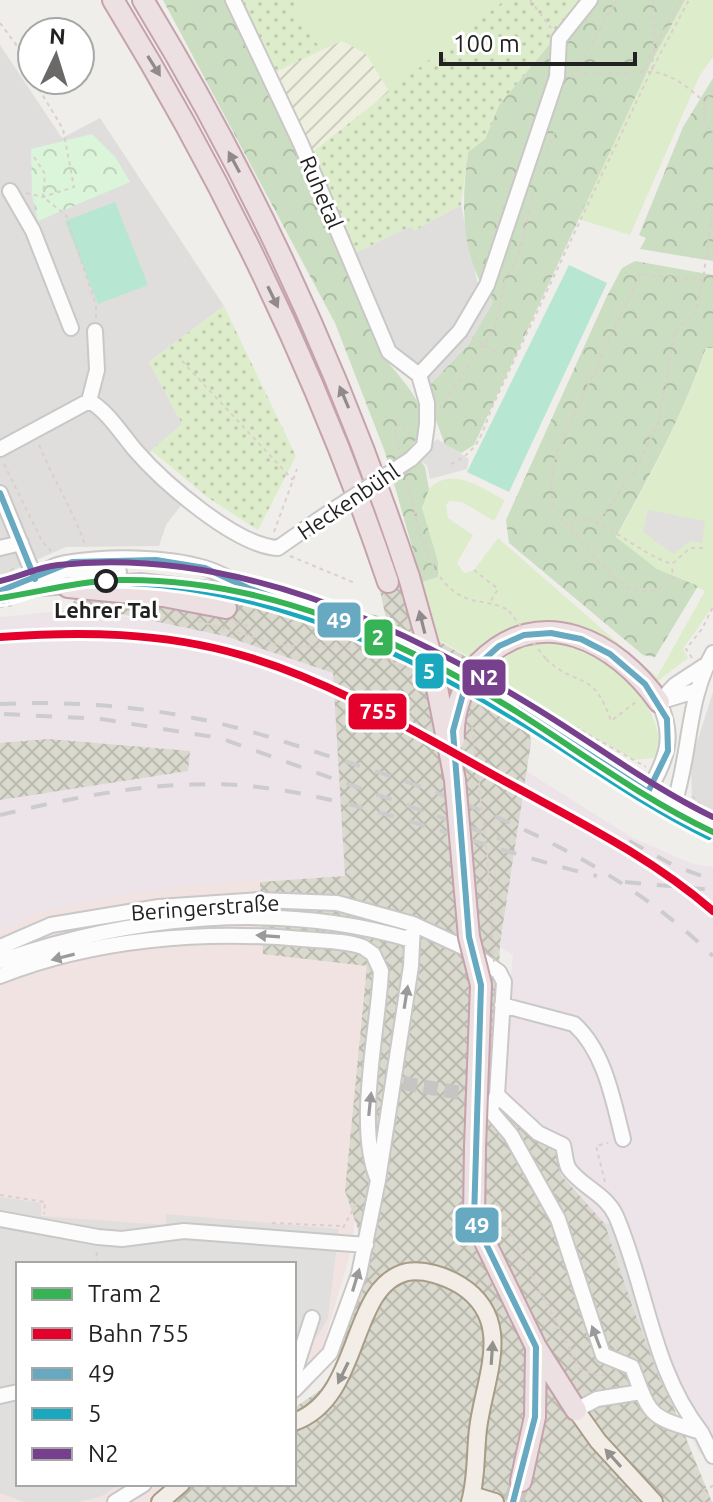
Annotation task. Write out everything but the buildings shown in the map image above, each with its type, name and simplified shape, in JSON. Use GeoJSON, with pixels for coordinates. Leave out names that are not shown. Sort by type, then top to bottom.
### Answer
{"type":"FeatureCollection","features":[{"type":"Feature","properties":{"kind":"highway"},"geometry":{"type":"LineString","coordinates":[[113,0],[162,80],[223,193],[297,347],[353,480],[388,582]]}},
{"type":"Feature","properties":{"kind":"highway"},"geometry":{"type":"LineString","coordinates":[[143,0],[246,183],[318,336],[373,470],[430,652],[455,780]]}},
{"type":"Feature","properties":{"kind":"highway"},"geometry":{"type":"LineString","coordinates":[[68,587],[130,591],[227,616]]}},
{"type":"Feature","properties":{"kind":"highway"},"geometry":{"type":"LineString","coordinates":[[576,1410],[536,1347],[474,1219],[475,1147],[488,1101],[481,985],[469,937],[455,780],[456,709],[464,686],[479,663],[511,638],[544,631],[568,633],[615,657],[652,699]]}},
{"type":"Feature","properties":{"kind":"highway"},"geometry":{"type":"LineString","coordinates":[[521,1481],[535,1417],[536,1347]]}},
{"type":"Feature","properties":{"kind":"main road"},"geometry":{"type":"LineString","coordinates":[[296,1421],[304,1419],[334,1391],[380,1289],[405,1273],[438,1275],[474,1294],[492,1325],[495,1350],[478,1429],[481,1500]]}},
{"type":"Feature","properties":{"kind":"main road"},"geometry":{"type":"LineString","coordinates":[[576,1410],[598,1441],[654,1502]]}},
{"type":"Feature","properties":{"kind":"main road"},"geometry":{"type":"LineString","coordinates":[[160,1502],[179,1486]]}},
{"type":"Feature","properties":{"kind":"street","name":"Ruhetal"},"geometry":{"type":"LineString","coordinates":[[233,0],[301,144],[389,352],[419,375]]}},
{"type":"Feature","properties":{"kind":"street"},"geometry":{"type":"LineString","coordinates":[[424,446],[427,419],[419,375],[460,331],[487,285],[559,68],[559,39],[590,0]]}},
{"type":"Feature","properties":{"kind":"street"},"geometry":{"type":"LineString","coordinates":[[15,191],[71,328]]}},
{"type":"Feature","properties":{"kind":"street"},"geometry":{"type":"LineString","coordinates":[[0,449],[89,401],[97,370],[95,331]]}},
{"type":"Feature","properties":{"kind":"street"},"geometry":{"type":"LineString","coordinates":[[89,401],[153,472],[214,520],[274,548]]}},
{"type":"Feature","properties":{"kind":"street","name":"Heckenbühl"},"geometry":{"type":"LineString","coordinates":[[274,548],[424,446]]}},
{"type":"Feature","properties":{"kind":"street"},"geometry":{"type":"LineString","coordinates":[[0,493],[37,584]]}},
{"type":"Feature","properties":{"kind":"street"},"geometry":{"type":"LineString","coordinates":[[0,548],[21,543]]}},
{"type":"Feature","properties":{"kind":"street"},"geometry":{"type":"LineString","coordinates":[[37,584],[51,567],[67,563],[133,561],[200,567],[239,585],[354,624],[453,671],[648,792],[713,828]]}},
{"type":"Feature","properties":{"kind":"street"},"geometry":{"type":"LineString","coordinates":[[9,595],[37,584],[68,587],[149,581],[268,595]]}},
{"type":"Feature","properties":{"kind":"street"},"geometry":{"type":"LineString","coordinates":[[652,699],[710,658]]}},
{"type":"Feature","properties":{"kind":"street"},"geometry":{"type":"LineString","coordinates":[[673,807],[684,769],[695,691],[710,658]]}},
{"type":"Feature","properties":{"kind":"street"},"geometry":{"type":"LineString","coordinates":[[652,699],[677,700],[695,691]]}},
{"type":"Feature","properties":{"kind":"street"},"geometry":{"type":"LineString","coordinates":[[648,792],[669,751],[668,721],[652,699]]}},
{"type":"Feature","properties":{"kind":"street","name":"Beringerstraße"},"geometry":{"type":"LineString","coordinates":[[0,947],[51,925],[124,921],[295,918],[412,932],[490,963],[504,982],[488,1101]]}},
{"type":"Feature","properties":{"kind":"street"},"geometry":{"type":"LineString","coordinates":[[124,921],[127,944]]}},
{"type":"Feature","properties":{"kind":"street","name":"Beringerstraße"},"geometry":{"type":"LineString","coordinates":[[0,961],[124,921]]}},
{"type":"Feature","properties":{"kind":"street"},"geometry":{"type":"LineString","coordinates":[[296,1388],[330,1353],[341,1331],[366,1245],[398,1082],[412,932]]}},
{"type":"Feature","properties":{"kind":"street"},"geometry":{"type":"LineString","coordinates":[[0,976],[71,955],[127,944],[262,935],[353,943],[373,954],[381,971],[367,1133],[370,1163],[378,1180]]}},
{"type":"Feature","properties":{"kind":"street"},"geometry":{"type":"LineString","coordinates":[[502,1005],[574,1024],[582,1031],[604,1071],[623,1139]]}},
{"type":"Feature","properties":{"kind":"street"},"geometry":{"type":"LineString","coordinates":[[488,1101],[563,1145],[568,1168],[611,1206],[628,1243],[667,1378],[682,1408],[709,1443]]}},
{"type":"Feature","properties":{"kind":"street"},"geometry":{"type":"LineString","coordinates":[[488,1101],[511,1135],[558,1219],[603,1355],[632,1367],[645,1406],[660,1420],[709,1443]]}},
{"type":"Feature","properties":{"kind":"street"},"geometry":{"type":"LineString","coordinates":[[0,1219],[122,1239],[184,1231],[366,1245]]}},
{"type":"Feature","properties":{"kind":"street"},"geometry":{"type":"LineString","coordinates":[[297,1355],[312,1318]]}},
{"type":"Feature","properties":{"kind":"street"},"geometry":{"type":"LineString","coordinates":[[576,1410],[597,1399],[641,1392]]}},
{"type":"Feature","properties":{"kind":"street"},"geometry":{"type":"LineString","coordinates":[[115,1502],[141,1486]]}},
{"type":"Feature","properties":{"kind":"path"},"geometry":{"type":"LineString","coordinates":[[530,0],[559,39]]}},
{"type":"Feature","properties":{"kind":"path"},"geometry":{"type":"LineString","coordinates":[[569,81],[617,0]]}},
{"type":"Feature","properties":{"kind":"path"},"geometry":{"type":"LineString","coordinates":[[651,71],[653,0]]}},
{"type":"Feature","properties":{"kind":"path"},"geometry":{"type":"LineString","coordinates":[[642,74],[680,0]]}},
{"type":"Feature","properties":{"kind":"path"},"geometry":{"type":"LineString","coordinates":[[451,464],[467,457],[477,447],[492,407],[651,71],[689,0]]}},
{"type":"Feature","properties":{"kind":"path"},"geometry":{"type":"LineString","coordinates":[[0,23],[16,44]]}},
{"type":"Feature","properties":{"kind":"path"},"geometry":{"type":"LineString","coordinates":[[559,68],[609,76],[651,71],[693,90],[708,107]]}},
{"type":"Feature","properties":{"kind":"path"},"geometry":{"type":"LineString","coordinates":[[713,89],[705,103],[704,123],[713,132]]}},
{"type":"Feature","properties":{"kind":"path"},"geometry":{"type":"LineString","coordinates":[[43,96],[63,129],[74,187],[43,197]]}},
{"type":"Feature","properties":{"kind":"path"},"geometry":{"type":"LineString","coordinates":[[538,179],[555,126]]}},
{"type":"Feature","properties":{"kind":"path"},"geometry":{"type":"LineString","coordinates":[[34,157],[45,174],[43,197]]}},
{"type":"Feature","properties":{"kind":"path"},"geometry":{"type":"LineString","coordinates":[[427,419],[437,412],[495,328],[505,280],[520,251],[535,188]]}},
{"type":"Feature","properties":{"kind":"path"},"geometry":{"type":"LineString","coordinates":[[15,191],[43,197],[66,215],[96,305]]}},
{"type":"Feature","properties":{"kind":"path"},"geometry":{"type":"LineString","coordinates":[[598,521],[634,472],[658,424],[675,331],[696,310],[713,207]]}},
{"type":"Feature","properties":{"kind":"path"},"geometry":{"type":"LineString","coordinates":[[672,564],[673,578],[667,584],[656,591],[633,591],[616,579],[552,508],[551,482],[556,454],[640,274],[703,280]]}},
{"type":"Feature","properties":{"kind":"path"},"geometry":{"type":"LineString","coordinates":[[460,331],[500,354]]}},
{"type":"Feature","properties":{"kind":"path"},"geometry":{"type":"LineString","coordinates":[[182,361],[293,480]]}},
{"type":"Feature","properties":{"kind":"path"},"geometry":{"type":"LineString","coordinates":[[424,446],[398,425],[395,430],[436,571],[450,588],[471,600],[490,603],[509,611],[546,659],[594,686],[603,698],[611,721],[652,699]]}},
{"type":"Feature","properties":{"kind":"path"},"geometry":{"type":"LineString","coordinates":[[34,432],[56,488],[65,494],[88,552]]}},
{"type":"Feature","properties":{"kind":"path"},"geometry":{"type":"LineString","coordinates":[[0,455],[42,541],[51,551]]}},
{"type":"Feature","properties":{"kind":"path"},"geometry":{"type":"LineString","coordinates":[[297,469],[274,548],[355,583]]}},
{"type":"Feature","properties":{"kind":"path"},"geometry":{"type":"LineString","coordinates":[[571,528],[576,517],[598,521],[615,536],[672,564]]}},
{"type":"Feature","properties":{"kind":"path"},"geometry":{"type":"LineString","coordinates":[[672,564],[690,548],[703,548]]}},
{"type":"Feature","properties":{"kind":"path"},"geometry":{"type":"LineString","coordinates":[[474,570],[498,589],[490,603]]}},
{"type":"Feature","properties":{"kind":"path"},"geometry":{"type":"LineString","coordinates":[[0,577],[10,573]]}},
{"type":"Feature","properties":{"kind":"path"},"geometry":{"type":"LineString","coordinates":[[0,607],[9,595]]}},
{"type":"Feature","properties":{"kind":"path"},"geometry":{"type":"LineString","coordinates":[[684,665],[692,658],[686,649],[702,629],[713,607]]}},
{"type":"Feature","properties":{"kind":"path"},"geometry":{"type":"LineString","coordinates":[[227,616],[251,628],[227,616]]}},
{"type":"Feature","properties":{"kind":"path"},"geometry":{"type":"LineString","coordinates":[[195,620],[286,646],[356,647],[425,676]]}},
{"type":"Feature","properties":{"kind":"path"},"geometry":{"type":"LineString","coordinates":[[544,709],[646,767]]}},
{"type":"Feature","properties":{"kind":"path"},"geometry":{"type":"LineString","coordinates":[[472,726],[487,851],[494,973]]}},
{"type":"Feature","properties":{"kind":"path"},"geometry":{"type":"LineString","coordinates":[[688,794],[705,804],[701,811]]}},
{"type":"Feature","properties":{"kind":"path"},"geometry":{"type":"LineString","coordinates":[[611,1206],[596,1146],[623,1139]]}},
{"type":"Feature","properties":{"kind":"path"},"geometry":{"type":"LineString","coordinates":[[343,1227],[363,1191]]}},
{"type":"Feature","properties":{"kind":"path"},"geometry":{"type":"LineString","coordinates":[[491,1191],[494,1207],[580,1369],[598,1376],[613,1374]]}},
{"type":"Feature","properties":{"kind":"path"},"geometry":{"type":"LineString","coordinates":[[695,1493],[713,1486]]}},
{"type":"Feature","properties":{"kind":"shaded area"},"geometry":{"type":"Polygon","coordinates":[[[0,45],[16,69],[16,96],[34,96],[62,138],[100,118],[224,306],[149,362],[182,424],[139,462],[182,504],[166,525],[159,546],[66,547],[0,576],[0,45]]]}},
{"type":"Feature","properties":{"kind":"shaded area"},"geometry":{"type":"Polygon","coordinates":[[[461,205],[477,281],[493,302],[469,344],[425,390],[418,365],[392,348],[353,254],[411,226],[414,230],[461,205]]]}},
{"type":"Feature","properties":{"kind":"shaded area"},"geometry":{"type":"Polygon","coordinates":[[[437,439],[469,459],[467,469],[430,479],[427,466],[417,458],[437,439]]]}},
{"type":"Feature","properties":{"kind":"shaded area"},"geometry":{"type":"Polygon","coordinates":[[[648,510],[705,521],[702,543],[691,541],[673,554],[643,532],[648,510]]]}},
{"type":"Feature","properties":{"kind":"shaded area"},"geometry":{"type":"Polygon","coordinates":[[[395,568],[415,627],[524,691],[531,743],[500,943],[494,1106],[556,1147],[561,1175],[605,1224],[633,1308],[712,1502],[150,1502],[177,1486],[296,1486],[296,1407],[332,1382],[346,1353],[327,1345],[341,1316],[362,1241],[345,1191],[367,966],[263,954],[260,882],[345,876],[333,673],[225,636],[73,604],[80,580],[236,579],[386,618],[376,573],[395,568]]]}},
{"type":"Feature","properties":{"kind":"shaded area"},"geometry":{"type":"Polygon","coordinates":[[[69,610],[191,625],[327,665],[507,759],[633,838],[693,864],[713,867],[713,1450],[700,1454],[660,1380],[497,1110],[513,955],[494,943],[311,882],[258,879],[171,887],[48,909],[0,930],[0,617],[69,610]]]}},
{"type":"Feature","properties":{"kind":"shaded area"},"geometry":{"type":"Polygon","coordinates":[[[713,692],[713,815],[692,798],[691,761],[713,692]]]}},
{"type":"Feature","properties":{"kind":"shaded area"},"geometry":{"type":"Polygon","coordinates":[[[48,739],[190,751],[188,771],[0,800],[0,743],[48,739]]]}},
{"type":"Feature","properties":{"kind":"shaded area"},"geometry":{"type":"Polygon","coordinates":[[[258,879],[311,882],[400,904],[350,1255],[311,1387],[296,1401],[296,1262],[16,1262],[16,1486],[173,1486],[149,1502],[0,1502],[0,930],[48,909],[171,887],[258,879]]]}},
{"type":"Feature","properties":{"kind":"shaded area"},"geometry":{"type":"Polygon","coordinates":[[[0,1197],[41,1203],[41,1216],[166,1225],[166,1214],[339,1229],[328,1318],[319,1334],[296,1358],[296,1262],[16,1262],[16,1486],[116,1486],[102,1496],[79,1502],[24,1502],[0,1493],[0,1197]]]}},
{"type":"Feature","properties":{"kind":"shaded area"},"geometry":{"type":"Polygon","coordinates":[[[616,1223],[686,1427],[660,1380],[633,1308],[605,1224],[616,1223]]]}},
{"type":"Feature","properties":{"kind":"green space"},"geometry":{"type":"Polygon","coordinates":[[[163,0],[226,0],[239,18],[381,353],[408,387],[420,409],[422,421],[419,434],[411,447],[425,467],[429,489],[422,508],[438,562],[438,577],[422,582],[385,452],[335,323],[163,0]]]}},
{"type":"Feature","properties":{"kind":"green space"},"geometry":{"type":"Polygon","coordinates":[[[237,0],[297,0],[294,15],[322,50],[272,74],[237,0]]]}},
{"type":"Feature","properties":{"kind":"green space"},"geometry":{"type":"Polygon","coordinates":[[[297,0],[505,0],[390,93],[366,54],[342,41],[322,50],[294,15],[297,0]]]}},
{"type":"Feature","properties":{"kind":"green space"},"geometry":{"type":"Polygon","coordinates":[[[505,0],[586,0],[499,105],[485,139],[468,152],[461,205],[414,231],[411,226],[353,254],[310,154],[505,0]]]}},
{"type":"Feature","properties":{"kind":"green space"},"geometry":{"type":"Polygon","coordinates":[[[586,0],[685,0],[652,61],[474,445],[461,453],[445,445],[425,390],[469,344],[493,302],[474,268],[469,249],[464,211],[468,152],[485,139],[499,105],[586,0]]]}},
{"type":"Feature","properties":{"kind":"green space"},"geometry":{"type":"Polygon","coordinates":[[[685,0],[713,0],[713,57],[700,75],[630,235],[578,219],[652,61],[685,0]]]}},
{"type":"Feature","properties":{"kind":"green space"},"geometry":{"type":"Polygon","coordinates":[[[342,40],[366,54],[390,93],[310,154],[272,74],[342,40]]]}},
{"type":"Feature","properties":{"kind":"green space"},"geometry":{"type":"Polygon","coordinates":[[[713,78],[713,261],[640,249],[646,238],[639,235],[683,127],[713,78]]]}},
{"type":"Feature","properties":{"kind":"green space"},"geometry":{"type":"Polygon","coordinates":[[[92,134],[116,158],[130,182],[38,221],[32,195],[31,149],[92,134]]]}},
{"type":"Feature","properties":{"kind":"green space"},"geometry":{"type":"Polygon","coordinates":[[[115,202],[148,285],[98,304],[65,221],[115,202]]]}},
{"type":"Feature","properties":{"kind":"green space"},"geometry":{"type":"Polygon","coordinates":[[[635,261],[713,275],[713,348],[706,348],[676,421],[616,537],[657,569],[698,586],[655,657],[643,655],[509,543],[506,520],[606,298],[622,268],[635,261]]]}},
{"type":"Feature","properties":{"kind":"green space"},"geometry":{"type":"Polygon","coordinates":[[[569,265],[607,283],[509,492],[467,472],[569,265]]]}},
{"type":"Feature","properties":{"kind":"green space"},"geometry":{"type":"Polygon","coordinates":[[[224,306],[296,456],[258,530],[207,497],[151,450],[182,424],[149,362],[224,306]]]}},
{"type":"Feature","properties":{"kind":"green space"},"geometry":{"type":"Polygon","coordinates":[[[707,347],[713,348],[713,606],[683,649],[688,658],[654,684],[608,645],[501,635],[471,658],[439,640],[422,582],[438,577],[423,504],[431,487],[440,481],[458,479],[505,500],[494,521],[462,502],[450,501],[446,505],[448,518],[473,535],[457,563],[464,573],[474,570],[498,538],[657,677],[705,591],[657,569],[616,538],[666,444],[707,347]]]}},
{"type":"Feature","properties":{"kind":"green space"},"geometry":{"type":"Polygon","coordinates":[[[543,641],[584,652],[621,675],[648,708],[657,728],[660,749],[653,758],[634,760],[487,676],[515,649],[543,641]]]}},
{"type":"Feature","properties":{"kind":"tunnel"},"geometry":{"type":"LineString","coordinates":[[403,1083],[472,1095],[480,1102]]}},
{"type":"Feature","properties":{"kind":"tunnel"},"geometry":{"type":"LineString","coordinates":[[513,1502],[521,1481]]}},
{"type":"Feature","properties":{"kind":"railway"},"geometry":{"type":"LineString","coordinates":[[0,704],[97,705],[194,718],[274,739],[427,789],[530,832],[580,858],[672,920],[713,956]]}},
{"type":"Feature","properties":{"kind":"railway"},"geometry":{"type":"LineString","coordinates":[[4,714],[101,719],[220,738],[501,839]]}},
{"type":"Feature","properties":{"kind":"railway"},"geometry":{"type":"LineString","coordinates":[[0,815],[95,795],[160,786],[258,787],[300,793],[385,814],[597,876]]}},
{"type":"Feature","properties":{"kind":"railway"},"geometry":{"type":"LineString","coordinates":[[629,841],[675,866],[713,880]]}},
{"type":"Feature","properties":{"kind":"railway"},"geometry":{"type":"LineString","coordinates":[[625,882],[713,890]]}},
{"type":"Feature","properties":{"kind":"tram line","name":"2"},"geometry":{"type":"LineString","coordinates":[[0,598],[105,581],[173,582],[226,589],[328,617],[425,659],[472,685],[637,790],[713,832]]}},
{"type":"Feature","properties":{"kind":"rail line","name":"755"},"geometry":{"type":"LineString","coordinates":[[0,637],[91,634],[151,638],[211,647],[276,666],[345,695],[588,826],[640,857],[713,911]]}},
{"type":"Feature","properties":{"kind":"transit line","name":"49"},"geometry":{"type":"LineString","coordinates":[[0,493],[35,579]]}},
{"type":"Feature","properties":{"kind":"transit line","name":"49"},"geometry":{"type":"LineString","coordinates":[[0,591],[72,562],[156,560],[205,568],[248,588],[370,631],[421,654],[520,710],[648,792]]}},
{"type":"Feature","properties":{"kind":"transit line","name":"N2"},"geometry":{"type":"LineString","coordinates":[[0,581],[50,566],[122,562],[185,568],[248,579],[309,597],[368,620],[483,677],[713,817]]}},
{"type":"Feature","properties":{"kind":"transit line","name":"5"},"geometry":{"type":"LineString","coordinates":[[1,601],[65,584],[127,583],[188,589],[248,601],[306,618],[364,640],[474,695],[639,798],[709,837]]}},
{"type":"Feature","properties":{"kind":"transit line","name":"49"},"geometry":{"type":"LineString","coordinates":[[513,1502],[535,1417],[536,1347],[474,1219],[481,985],[469,937],[453,731],[463,694],[478,665],[499,646],[524,635],[551,633],[581,639],[610,654],[645,684],[667,719],[668,751],[648,792]]}},
{"type":"Feature","properties":{"kind":"place","name":"Lehrer Tal"},"geometry":{"type":"Point","coordinates":[106,581]}}]}
